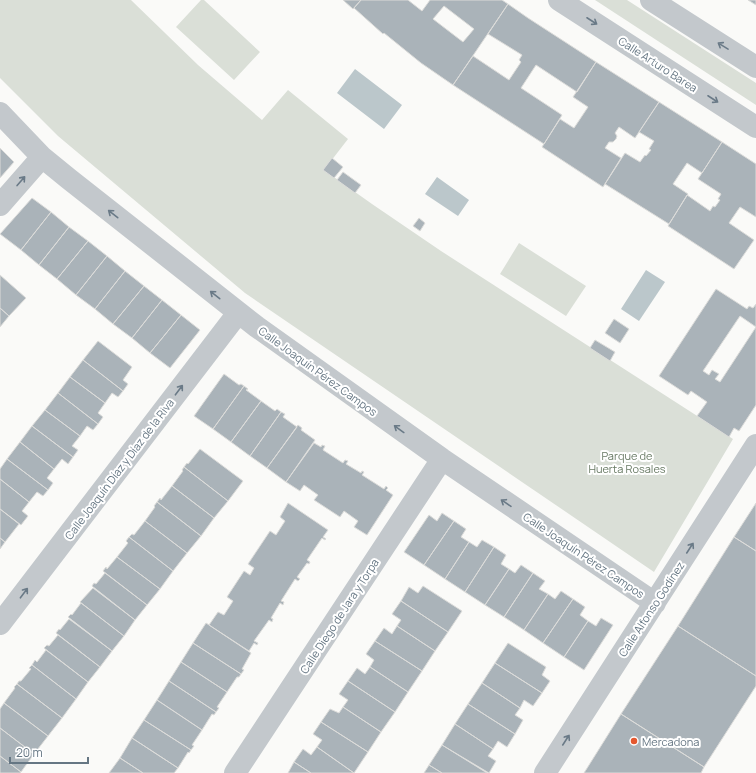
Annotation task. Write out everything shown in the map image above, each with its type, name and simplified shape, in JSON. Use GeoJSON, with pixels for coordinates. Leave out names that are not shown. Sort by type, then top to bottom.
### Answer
{"type":"FeatureCollection","features":[{"type":"Feature","properties":{"kind":"street","name":"Calle Arturo Barea"},"geometry":{"type":"LineString","coordinates":[[559,0],[756,128]]}},
{"type":"Feature","properties":{"kind":"street"},"geometry":{"type":"LineString","coordinates":[[651,0],[756,67]]}},
{"type":"Feature","properties":{"kind":"street","name":"Calle Joaquín Pérez Campos"},"geometry":{"type":"LineString","coordinates":[[0,113],[42,157],[238,313],[442,459],[655,603]]}},
{"type":"Feature","properties":{"kind":"street"},"geometry":{"type":"LineString","coordinates":[[0,205],[42,157]]}},
{"type":"Feature","properties":{"kind":"street","name":"Calle Joaquín Díaz y Díaz de la Riva"},"geometry":{"type":"LineString","coordinates":[[0,624],[238,313]]}},
{"type":"Feature","properties":{"kind":"street","name":"Calle Alfonso Godínez"},"geometry":{"type":"LineString","coordinates":[[545,773],[756,445]]}},
{"type":"Feature","properties":{"kind":"street","name":"Calle Diego de Jara y Torpa"},"geometry":{"type":"LineString","coordinates":[[235,773],[442,459]]}},
{"type":"Feature","properties":{"kind":"green space","name":"Parque de Huerta Rosales"},"geometry":{"type":"Polygon","coordinates":[[[0,0],[131,0],[198,65],[262,120],[288,90],[348,139],[324,170],[441,251],[733,439],[654,572],[245,293],[58,136],[0,78],[0,0]]]}},
{"type":"Feature","properties":{"kind":"green space"},"geometry":{"type":"Polygon","coordinates":[[[201,0],[204,0],[260,52],[234,80],[176,27],[201,0]]]}},
{"type":"Feature","properties":{"kind":"green space"},"geometry":{"type":"Polygon","coordinates":[[[595,0],[627,0],[756,83],[756,105],[595,0]]]}},
{"type":"Feature","properties":{"kind":"green space"},"geometry":{"type":"Polygon","coordinates":[[[519,243],[586,286],[566,316],[500,274],[519,243]]]}},
{"type":"Feature","properties":{"kind":"shaded area"},"geometry":{"type":"Polygon","coordinates":[[[355,69],[402,105],[384,129],[337,93],[355,69]]]}},
{"type":"Feature","properties":{"kind":"shaded area"},"geometry":{"type":"Polygon","coordinates":[[[437,177],[469,200],[458,216],[425,194],[437,177]]]}},
{"type":"Feature","properties":{"kind":"shaded area"},"geometry":{"type":"Polygon","coordinates":[[[646,270],[665,282],[639,321],[621,309],[646,270]]]}},
{"type":"Feature","properties":{"kind":"building"},"geometry":{"type":"Polygon","coordinates":[[[343,0],[361,0],[353,9],[343,0]]]}},
{"type":"Feature","properties":{"kind":"building"},"geometry":{"type":"Polygon","coordinates":[[[361,0],[408,0],[422,11],[430,0],[502,0],[508,4],[453,85],[421,63],[384,33],[383,34],[354,8],[361,0]],[[444,6],[433,19],[463,42],[474,29],[444,6]]]}},
{"type":"Feature","properties":{"kind":"building"},"geometry":{"type":"Polygon","coordinates":[[[748,0],[756,0],[756,5],[748,0]]]}},
{"type":"Feature","properties":{"kind":"building"},"geometry":{"type":"Polygon","coordinates":[[[508,4],[596,62],[577,92],[536,65],[521,88],[562,115],[544,144],[453,85],[473,56],[509,80],[521,62],[519,60],[522,55],[488,34],[508,4]]]}},
{"type":"Feature","properties":{"kind":"building"},"geometry":{"type":"Polygon","coordinates":[[[596,62],[659,102],[635,138],[619,127],[615,133],[617,136],[616,139],[613,142],[609,142],[605,148],[621,158],[603,187],[542,147],[560,119],[574,128],[588,107],[573,97],[596,62]]]}},
{"type":"Feature","properties":{"kind":"building"},"geometry":{"type":"Polygon","coordinates":[[[659,102],[722,142],[702,173],[687,163],[673,184],[688,194],[669,224],[605,184],[625,153],[640,162],[651,150],[649,149],[654,141],[639,132],[659,102]]]}},
{"type":"Feature","properties":{"kind":"building"},"geometry":{"type":"Polygon","coordinates":[[[722,142],[756,164],[756,217],[740,207],[729,223],[754,240],[734,269],[668,226],[687,195],[710,211],[720,200],[718,199],[721,194],[698,179],[722,142]]]}},
{"type":"Feature","properties":{"kind":"building"},"geometry":{"type":"Polygon","coordinates":[[[0,148],[14,162],[0,178],[0,148]]]}},
{"type":"Feature","properties":{"kind":"building"},"geometry":{"type":"Polygon","coordinates":[[[332,158],[343,167],[334,178],[323,170],[332,158]]]}},
{"type":"Feature","properties":{"kind":"building"},"geometry":{"type":"Polygon","coordinates":[[[343,172],[361,185],[355,193],[337,180],[343,172]]]}},
{"type":"Feature","properties":{"kind":"building"},"geometry":{"type":"Polygon","coordinates":[[[32,198],[51,212],[21,250],[0,234],[32,198]]]}},
{"type":"Feature","properties":{"kind":"building"},"geometry":{"type":"Polygon","coordinates":[[[51,212],[69,227],[39,265],[21,250],[51,212]]]}},
{"type":"Feature","properties":{"kind":"building"},"geometry":{"type":"Polygon","coordinates":[[[419,218],[425,223],[420,231],[413,226],[419,218]]]}},
{"type":"Feature","properties":{"kind":"building"},"geometry":{"type":"Polygon","coordinates":[[[69,227],[88,241],[57,279],[39,265],[69,227]]]}},
{"type":"Feature","properties":{"kind":"building"},"geometry":{"type":"Polygon","coordinates":[[[88,241],[107,256],[76,295],[57,279],[88,241]]]}},
{"type":"Feature","properties":{"kind":"building"},"geometry":{"type":"Polygon","coordinates":[[[107,256],[125,271],[95,309],[76,295],[107,256]]]}},
{"type":"Feature","properties":{"kind":"building"},"geometry":{"type":"Polygon","coordinates":[[[125,271],[144,286],[113,324],[95,309],[125,271]]]}},
{"type":"Feature","properties":{"kind":"building"},"geometry":{"type":"Polygon","coordinates":[[[0,275],[26,298],[9,316],[0,308],[0,275]]]}},
{"type":"Feature","properties":{"kind":"building"},"geometry":{"type":"Polygon","coordinates":[[[144,286],[162,300],[132,338],[113,324],[144,286]]]}},
{"type":"Feature","properties":{"kind":"building"},"geometry":{"type":"Polygon","coordinates":[[[716,289],[747,309],[749,306],[753,308],[756,304],[756,327],[756,405],[739,431],[734,428],[729,437],[697,416],[707,402],[691,391],[688,395],[659,376],[716,289]],[[740,316],[703,371],[709,375],[712,370],[719,374],[715,379],[720,382],[756,327],[740,316]]]}},
{"type":"Feature","properties":{"kind":"building"},"geometry":{"type":"Polygon","coordinates":[[[162,300],[181,315],[150,353],[132,338],[162,300]]]}},
{"type":"Feature","properties":{"kind":"building"},"geometry":{"type":"Polygon","coordinates":[[[0,308],[9,316],[0,327],[0,308]]]}},
{"type":"Feature","properties":{"kind":"building"},"geometry":{"type":"Polygon","coordinates":[[[181,315],[200,330],[170,368],[150,353],[181,315]]]}},
{"type":"Feature","properties":{"kind":"building"},"geometry":{"type":"Polygon","coordinates":[[[614,319],[629,329],[620,343],[605,333],[614,319]]]}},
{"type":"Feature","properties":{"kind":"building"},"geometry":{"type":"Polygon","coordinates":[[[595,340],[615,352],[610,361],[590,348],[595,340]]]}},
{"type":"Feature","properties":{"kind":"building"},"geometry":{"type":"Polygon","coordinates":[[[98,341],[132,367],[123,380],[128,384],[123,391],[83,360],[98,341]]]}},
{"type":"Feature","properties":{"kind":"building"},"geometry":{"type":"Polygon","coordinates":[[[83,360],[123,391],[118,397],[112,393],[105,403],[70,377],[83,360]]]}},
{"type":"Feature","properties":{"kind":"building"},"geometry":{"type":"Polygon","coordinates":[[[224,374],[239,385],[241,384],[244,386],[213,429],[194,416],[224,374]]]}},
{"type":"Feature","properties":{"kind":"building"},"geometry":{"type":"Polygon","coordinates":[[[70,377],[105,403],[98,413],[103,417],[98,424],[58,393],[70,377]]]}},
{"type":"Feature","properties":{"kind":"building"},"geometry":{"type":"Polygon","coordinates":[[[244,386],[248,389],[246,390],[261,401],[231,442],[213,429],[244,386]]]}},
{"type":"Feature","properties":{"kind":"building"},"geometry":{"type":"Polygon","coordinates":[[[58,393],[98,424],[93,430],[87,426],[80,436],[45,410],[58,393]]]}},
{"type":"Feature","properties":{"kind":"building"},"geometry":{"type":"Polygon","coordinates":[[[261,401],[275,411],[277,409],[281,412],[250,456],[231,442],[261,401]]]}},
{"type":"Feature","properties":{"kind":"building"},"geometry":{"type":"Polygon","coordinates":[[[45,410],[80,436],[72,446],[78,450],[73,457],[32,426],[45,410]]]}},
{"type":"Feature","properties":{"kind":"building"},"geometry":{"type":"Polygon","coordinates":[[[281,412],[285,414],[283,417],[297,427],[267,468],[250,456],[281,412]]]}},
{"type":"Feature","properties":{"kind":"building"},"geometry":{"type":"Polygon","coordinates":[[[298,425],[302,428],[301,430],[315,440],[286,482],[267,468],[298,425]]]}},
{"type":"Feature","properties":{"kind":"building"},"geometry":{"type":"Polygon","coordinates":[[[32,426],[73,457],[68,464],[62,459],[54,469],[20,442],[32,426]]]}},
{"type":"Feature","properties":{"kind":"building"},"geometry":{"type":"Polygon","coordinates":[[[20,442],[54,469],[47,478],[53,483],[48,490],[7,459],[20,442]]]}},
{"type":"Feature","properties":{"kind":"building"},"geometry":{"type":"Polygon","coordinates":[[[314,443],[321,447],[322,445],[325,446],[323,450],[343,463],[345,460],[348,461],[346,464],[361,473],[362,471],[364,472],[362,475],[384,489],[386,486],[388,488],[386,490],[393,495],[367,535],[354,527],[358,521],[344,511],[340,517],[314,500],[318,495],[304,485],[300,491],[286,482],[314,443]]]}},
{"type":"Feature","properties":{"kind":"building"},"geometry":{"type":"Polygon","coordinates":[[[200,449],[243,481],[228,501],[184,467],[200,449]]]}},
{"type":"Feature","properties":{"kind":"building"},"geometry":{"type":"Polygon","coordinates":[[[7,459],[48,490],[43,496],[37,492],[29,502],[0,479],[0,469],[7,459]]]}},
{"type":"Feature","properties":{"kind":"building"},"geometry":{"type":"Polygon","coordinates":[[[184,467],[228,501],[214,518],[172,486],[183,471],[182,470],[184,467]]]}},
{"type":"Feature","properties":{"kind":"building"},"geometry":{"type":"Polygon","coordinates":[[[0,479],[29,502],[22,511],[28,516],[21,525],[0,509],[0,479]]]}},
{"type":"Feature","properties":{"kind":"building"},"geometry":{"type":"Polygon","coordinates":[[[172,486],[214,518],[201,536],[157,502],[160,498],[161,500],[172,486]]]}},
{"type":"Feature","properties":{"kind":"building"},"geometry":{"type":"Polygon","coordinates":[[[157,502],[201,536],[187,553],[145,521],[157,502]]]}},
{"type":"Feature","properties":{"kind":"building"},"geometry":{"type":"Polygon","coordinates":[[[288,503],[328,530],[323,537],[326,539],[325,540],[322,538],[307,560],[310,562],[309,564],[307,563],[297,577],[300,579],[298,581],[295,579],[281,601],[284,602],[283,605],[280,603],[271,618],[273,619],[272,622],[269,620],[254,641],[258,643],[257,645],[254,643],[249,651],[209,625],[218,612],[224,615],[233,601],[227,597],[244,571],[250,575],[254,568],[248,564],[270,531],[276,535],[285,521],[280,517],[288,503]]]}},
{"type":"Feature","properties":{"kind":"building"},"geometry":{"type":"Polygon","coordinates":[[[756,503],[756,551],[734,537],[756,503]]]}},
{"type":"Feature","properties":{"kind":"building"},"geometry":{"type":"Polygon","coordinates":[[[0,509],[19,524],[5,542],[0,538],[0,509]]]}},
{"type":"Feature","properties":{"kind":"building"},"geometry":{"type":"Polygon","coordinates":[[[442,513],[454,521],[424,565],[404,552],[429,515],[437,521],[442,513]]]}},
{"type":"Feature","properties":{"kind":"building"},"geometry":{"type":"Polygon","coordinates":[[[145,521],[187,553],[173,571],[129,537],[132,534],[134,535],[145,521]]]}},
{"type":"Feature","properties":{"kind":"building"},"geometry":{"type":"Polygon","coordinates":[[[454,521],[466,529],[461,537],[469,542],[445,579],[424,565],[454,521]]]}},
{"type":"Feature","properties":{"kind":"building"},"geometry":{"type":"Polygon","coordinates":[[[129,537],[173,571],[160,589],[117,557],[128,543],[126,541],[129,537]]]}},
{"type":"Feature","properties":{"kind":"building"},"geometry":{"type":"Polygon","coordinates":[[[734,537],[756,551],[756,676],[678,626],[734,537]]]}},
{"type":"Feature","properties":{"kind":"building"},"geometry":{"type":"Polygon","coordinates":[[[0,538],[5,542],[0,549],[0,538]]]}},
{"type":"Feature","properties":{"kind":"building"},"geometry":{"type":"Polygon","coordinates":[[[482,540],[494,547],[465,592],[445,579],[469,542],[477,547],[482,540]]]}},
{"type":"Feature","properties":{"kind":"building"},"geometry":{"type":"Polygon","coordinates":[[[494,547],[506,555],[501,564],[509,569],[485,605],[465,592],[494,547]]]}},
{"type":"Feature","properties":{"kind":"building"},"geometry":{"type":"Polygon","coordinates":[[[117,557],[160,589],[147,605],[103,571],[106,567],[107,569],[117,557]]]}},
{"type":"Feature","properties":{"kind":"building"},"geometry":{"type":"Polygon","coordinates":[[[521,565],[533,573],[504,617],[485,605],[509,569],[515,573],[521,565]]]}},
{"type":"Feature","properties":{"kind":"building"},"geometry":{"type":"Polygon","coordinates":[[[105,573],[147,605],[135,620],[92,586],[94,583],[96,584],[105,573]]]}},
{"type":"Feature","properties":{"kind":"building"},"geometry":{"type":"Polygon","coordinates":[[[533,573],[545,581],[539,589],[548,594],[524,630],[504,617],[533,573]]]}},
{"type":"Feature","properties":{"kind":"building"},"geometry":{"type":"Polygon","coordinates":[[[423,586],[462,611],[448,632],[401,601],[409,587],[418,593],[423,586]]]}},
{"type":"Feature","properties":{"kind":"building"},"geometry":{"type":"Polygon","coordinates":[[[93,588],[135,620],[124,636],[80,602],[93,588]]]}},
{"type":"Feature","properties":{"kind":"building"},"geometry":{"type":"Polygon","coordinates":[[[561,591],[573,599],[543,643],[524,630],[548,594],[555,599],[561,591]]]}},
{"type":"Feature","properties":{"kind":"building"},"geometry":{"type":"Polygon","coordinates":[[[573,599],[585,607],[580,615],[588,621],[564,657],[543,643],[573,599]]]}},
{"type":"Feature","properties":{"kind":"building"},"geometry":{"type":"Polygon","coordinates":[[[401,601],[448,632],[435,651],[397,626],[401,620],[392,614],[401,601]]]}},
{"type":"Feature","properties":{"kind":"building"},"geometry":{"type":"Polygon","coordinates":[[[81,603],[124,636],[112,651],[68,617],[71,614],[72,615],[81,603]]]}},
{"type":"Feature","properties":{"kind":"building"},"geometry":{"type":"Polygon","coordinates":[[[601,618],[613,625],[584,670],[564,657],[588,621],[596,626],[601,618]]]}},
{"type":"Feature","properties":{"kind":"building"},"geometry":{"type":"Polygon","coordinates":[[[69,619],[112,651],[100,667],[56,633],[69,619]]]}},
{"type":"Feature","properties":{"kind":"building"},"geometry":{"type":"Polygon","coordinates":[[[206,623],[251,653],[242,669],[244,670],[241,674],[193,643],[206,623]]]}},
{"type":"Feature","properties":{"kind":"building"},"geometry":{"type":"Polygon","coordinates":[[[397,626],[435,651],[422,671],[375,641],[384,628],[392,634],[397,626]]]}},
{"type":"Feature","properties":{"kind":"building"},"geometry":{"type":"Polygon","coordinates":[[[678,626],[756,676],[756,686],[704,767],[621,714],[678,626]]]}},
{"type":"Feature","properties":{"kind":"building"},"geometry":{"type":"Polygon","coordinates":[[[58,635],[100,667],[88,682],[44,648],[47,645],[49,646],[58,635]]]}},
{"type":"Feature","properties":{"kind":"building"},"geometry":{"type":"Polygon","coordinates":[[[375,641],[422,671],[408,692],[370,667],[374,660],[366,654],[375,641]]]}},
{"type":"Feature","properties":{"kind":"building"},"geometry":{"type":"Polygon","coordinates":[[[193,643],[241,674],[237,677],[227,692],[181,662],[193,643]]]}},
{"type":"Feature","properties":{"kind":"building"},"geometry":{"type":"Polygon","coordinates":[[[508,643],[546,667],[542,675],[550,681],[542,693],[495,663],[508,643]]]}},
{"type":"Feature","properties":{"kind":"building"},"geometry":{"type":"Polygon","coordinates":[[[46,650],[88,682],[76,699],[32,665],[35,660],[37,662],[46,650]]]}},
{"type":"Feature","properties":{"kind":"building"},"geometry":{"type":"Polygon","coordinates":[[[181,662],[227,692],[217,707],[219,708],[216,712],[169,681],[181,662]]]}},
{"type":"Feature","properties":{"kind":"building"},"geometry":{"type":"Polygon","coordinates":[[[495,663],[542,693],[533,706],[524,700],[520,708],[482,683],[495,663]]]}},
{"type":"Feature","properties":{"kind":"building"},"geometry":{"type":"Polygon","coordinates":[[[32,665],[76,699],[62,718],[17,684],[31,669],[29,668],[32,665]]]}},
{"type":"Feature","properties":{"kind":"building"},"geometry":{"type":"Polygon","coordinates":[[[370,667],[408,692],[395,712],[348,681],[357,668],[365,674],[370,667]]]}},
{"type":"Feature","properties":{"kind":"building"},"geometry":{"type":"Polygon","coordinates":[[[169,681],[216,712],[214,715],[212,714],[202,730],[157,700],[169,681]]]}},
{"type":"Feature","properties":{"kind":"building"},"geometry":{"type":"Polygon","coordinates":[[[348,681],[395,712],[381,732],[343,707],[348,700],[339,694],[348,681]]]}},
{"type":"Feature","properties":{"kind":"building"},"geometry":{"type":"Polygon","coordinates":[[[482,683],[520,708],[515,715],[523,720],[515,734],[468,704],[482,683]]]}},
{"type":"Feature","properties":{"kind":"building"},"geometry":{"type":"Polygon","coordinates":[[[17,684],[62,718],[48,736],[4,703],[17,684]]]}},
{"type":"Feature","properties":{"kind":"building"},"geometry":{"type":"Polygon","coordinates":[[[157,700],[202,730],[192,745],[194,746],[191,750],[144,720],[157,700]]]}},
{"type":"Feature","properties":{"kind":"building"},"geometry":{"type":"Polygon","coordinates":[[[4,703],[48,736],[34,754],[0,728],[0,709],[4,703]]]}},
{"type":"Feature","properties":{"kind":"building"},"geometry":{"type":"Polygon","coordinates":[[[468,704],[515,734],[507,747],[498,741],[493,749],[455,724],[468,704]]]}},
{"type":"Feature","properties":{"kind":"building"},"geometry":{"type":"Polygon","coordinates":[[[343,707],[381,732],[368,752],[321,722],[330,709],[339,713],[343,707]]]}},
{"type":"Feature","properties":{"kind":"building","name":"Mercadona"},"geometry":{"type":"Polygon","coordinates":[[[621,714],[704,767],[701,773],[584,773],[621,714]]]}},
{"type":"Feature","properties":{"kind":"building"},"geometry":{"type":"Polygon","coordinates":[[[144,720],[191,750],[189,753],[188,752],[178,768],[132,738],[144,720]]]}},
{"type":"Feature","properties":{"kind":"building"},"geometry":{"type":"Polygon","coordinates":[[[321,722],[368,752],[354,773],[317,747],[322,740],[313,734],[321,722]]]}},
{"type":"Feature","properties":{"kind":"building"},"geometry":{"type":"Polygon","coordinates":[[[455,724],[493,749],[488,756],[496,761],[489,773],[442,745],[455,724]]]}},
{"type":"Feature","properties":{"kind":"building"},"geometry":{"type":"Polygon","coordinates":[[[0,728],[34,754],[21,772],[0,756],[0,728]]]}},
{"type":"Feature","properties":{"kind":"building"},"geometry":{"type":"Polygon","coordinates":[[[132,738],[178,768],[174,773],[143,773],[120,758],[132,738]]]}},
{"type":"Feature","properties":{"kind":"building"},"geometry":{"type":"Polygon","coordinates":[[[442,745],[487,773],[442,773],[429,765],[442,745]]]}},
{"type":"Feature","properties":{"kind":"building"},"geometry":{"type":"Polygon","coordinates":[[[317,747],[354,773],[311,773],[294,762],[303,749],[311,755],[317,747]]]}},
{"type":"Feature","properties":{"kind":"building"},"geometry":{"type":"Polygon","coordinates":[[[0,756],[21,772],[0,773],[0,756]]]}},
{"type":"Feature","properties":{"kind":"building"},"geometry":{"type":"Polygon","coordinates":[[[120,758],[143,773],[109,773],[120,758]]]}},
{"type":"Feature","properties":{"kind":"building"},"geometry":{"type":"Polygon","coordinates":[[[294,762],[311,773],[288,773],[294,762]]]}},
{"type":"Feature","properties":{"kind":"building"},"geometry":{"type":"Polygon","coordinates":[[[429,765],[442,773],[424,773],[429,765]]]}},
{"type":"Feature","properties":{"kind":"place","name":"Mercadona"},"geometry":{"type":"Point","coordinates":[634,741]}}]}
